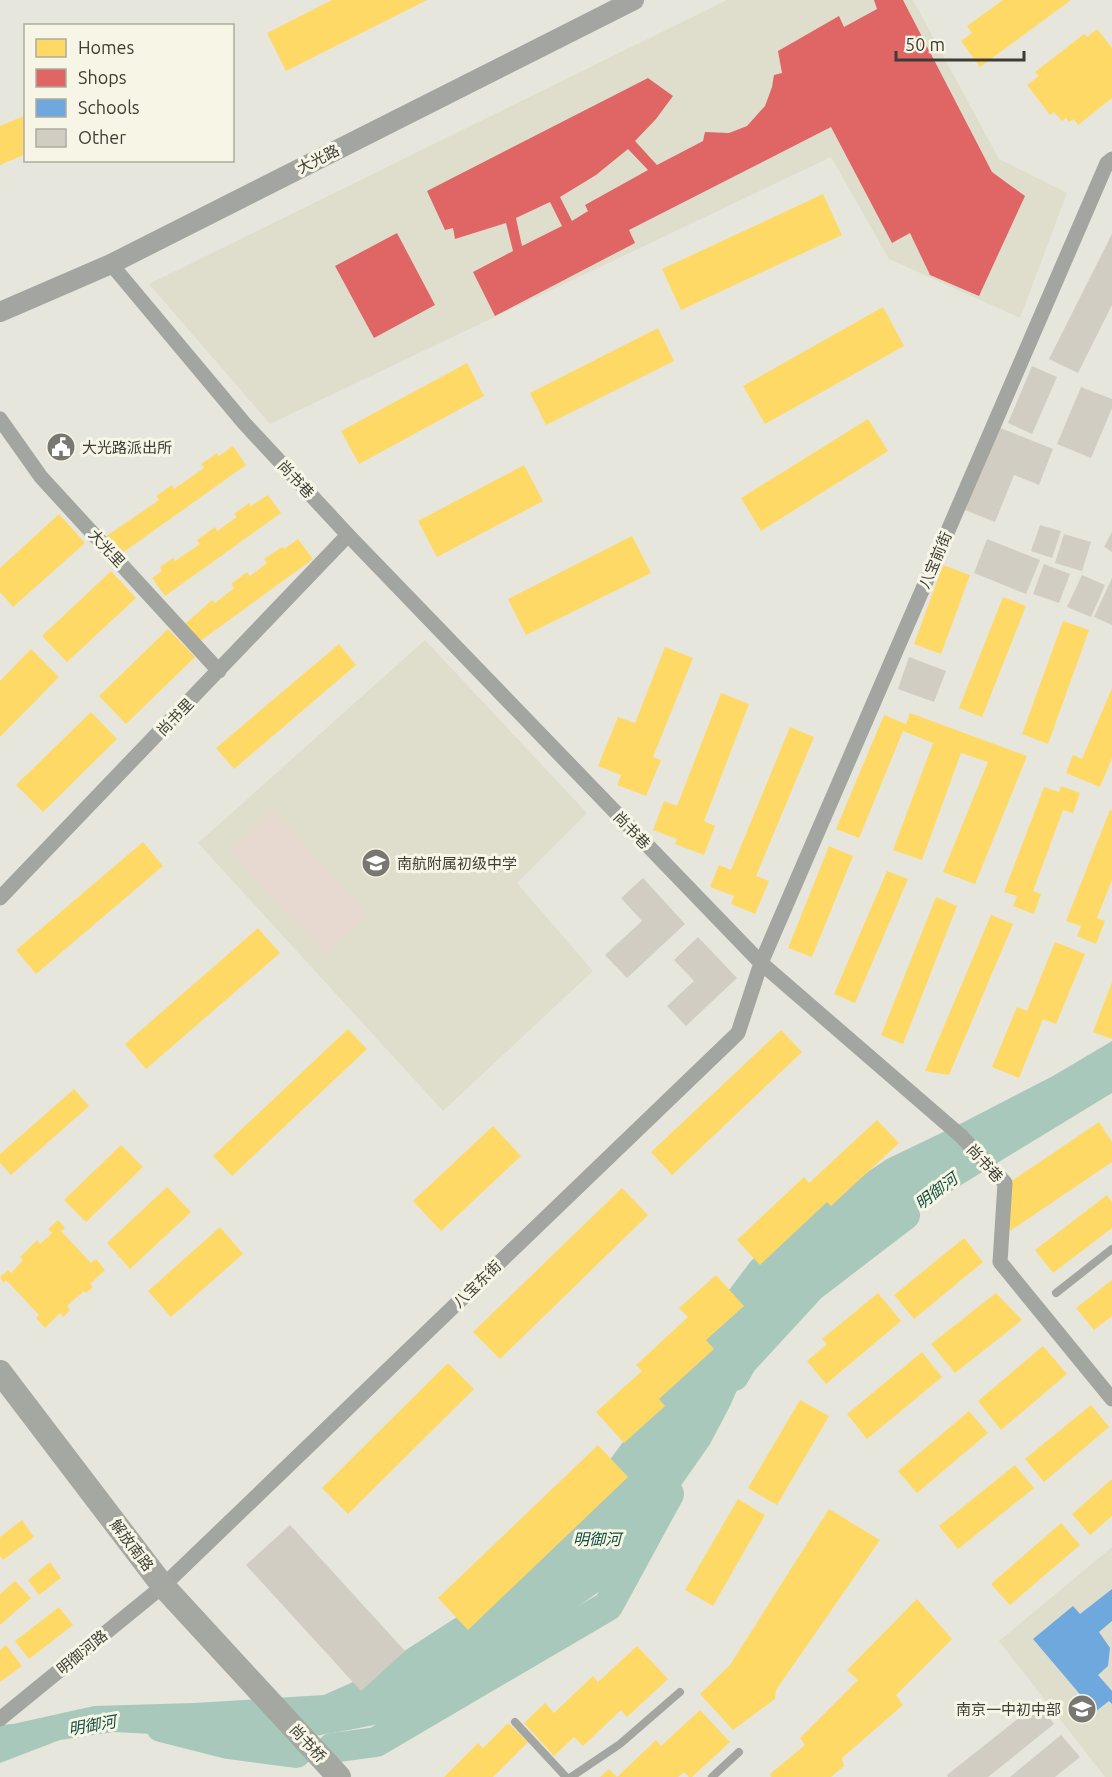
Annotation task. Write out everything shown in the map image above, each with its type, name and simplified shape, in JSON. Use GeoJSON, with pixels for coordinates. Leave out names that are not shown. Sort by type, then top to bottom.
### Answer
{"type":"FeatureCollection","features":[{"type":"Feature","properties":{"kind":"main road"},"geometry":{"type":"LineString","coordinates":[[163,1586],[339,1777]]}},
{"type":"Feature","properties":{"kind":"street","name":"大光路"},"geometry":{"type":"LineString","coordinates":[[0,312],[111,264],[634,0]]}},
{"type":"Feature","properties":{"kind":"street","name":"八宝前街"},"geometry":{"type":"LineString","coordinates":[[761,963],[1102,174],[1107,163],[1112,159]]}},
{"type":"Feature","properties":{"kind":"street","name":"尚书巷"},"geometry":{"type":"LineString","coordinates":[[111,264],[244,423],[348,535],[761,963],[961,1136],[1005,1183],[1000,1262],[1112,1399]]}},
{"type":"Feature","properties":{"kind":"street","name":"大光里"},"geometry":{"type":"LineString","coordinates":[[0,419],[41,477],[219,671]]}},
{"type":"Feature","properties":{"kind":"street","name":"尚书里"},"geometry":{"type":"LineString","coordinates":[[0,898],[348,535]]}},
{"type":"Feature","properties":{"kind":"street","name":"八宝东街"},"geometry":{"type":"LineString","coordinates":[[163,1586],[738,1033],[761,963]]}},
{"type":"Feature","properties":{"kind":"street","name":"解放南路"},"geometry":{"type":"LineString","coordinates":[[0,1372],[163,1586],[276,1709]]}},
{"type":"Feature","properties":{"kind":"street","name":"明御河路"},"geometry":{"type":"LineString","coordinates":[[0,1719],[163,1586]]}},
{"type":"Feature","properties":{"kind":"street","name":"尚书桥"},"geometry":{"type":"LineString","coordinates":[[276,1709],[339,1777]]}},
{"type":"Feature","properties":{"kind":"lane"},"geometry":{"type":"LineString","coordinates":[[1056,1293],[1112,1249]]}},
{"type":"Feature","properties":{"kind":"lane"},"geometry":{"type":"LineString","coordinates":[[571,1777],[620,1744],[680,1692]]}},
{"type":"Feature","properties":{"kind":"lane"},"geometry":{"type":"LineString","coordinates":[[515,1722],[566,1777]]}},
{"type":"Feature","properties":{"kind":"lane"},"geometry":{"type":"LineString","coordinates":[[712,1777],[739,1752]]}},
{"type":"Feature","properties":{"kind":"shaded area"},"geometry":{"type":"Polygon","coordinates":[[[727,0],[913,0],[999,159],[1067,193],[1020,318],[889,259],[831,157],[270,424],[149,284],[727,0]]]}},
{"type":"Feature","properties":{"kind":"shaded area","name":"南航附属初级中学"},"geometry":{"type":"Polygon","coordinates":[[[425,640],[587,813],[517,883],[593,971],[443,1111],[198,843],[425,640]]]}},
{"type":"Feature","properties":{"kind":"shaded area"},"geometry":{"type":"Polygon","coordinates":[[[273,810],[368,916],[325,953],[291,919],[230,850],[273,810]]]}},
{"type":"Feature","properties":{"kind":"shaded area","name":"南京一中初中部"},"geometry":{"type":"Polygon","coordinates":[[[1112,1547],[1112,1777],[1105,1777],[999,1641],[1112,1547]]]}},
{"type":"Feature","properties":{"kind":"water","name":"明御河"},"geometry":{"type":"Polygon","coordinates":[[[1112,1041],[1112,1093],[830,1265],[789,1298],[763,1332],[730,1406],[710,1444],[627,1563],[600,1591],[491,1668],[402,1715],[379,1724],[349,1730],[270,1744],[237,1744],[194,1736],[113,1732],[60,1740],[0,1763],[0,1725],[94,1706],[324,1695],[364,1677],[491,1595],[574,1509],[639,1420],[688,1344],[751,1261],[793,1222],[887,1159],[1053,1076],[1112,1041]]]}},
{"type":"Feature","properties":{"kind":"building: Homes"},"geometry":{"type":"Polygon","coordinates":[[[332,0],[427,0],[286,71],[267,33],[332,0]]]}},
{"type":"Feature","properties":{"kind":"building: Homes"},"geometry":{"type":"Polygon","coordinates":[[[1003,0],[1071,0],[980,67],[961,41],[972,33],[967,26],[1003,0]]]}},
{"type":"Feature","properties":{"kind":"building: Homes"},"geometry":{"type":"Polygon","coordinates":[[[1097,29],[1112,48],[1112,98],[1078,125],[1074,119],[1069,122],[1066,118],[1062,121],[1054,112],[1050,115],[1027,85],[1039,76],[1035,72],[1084,34],[1087,37],[1097,29]]]}},
{"type":"Feature","properties":{"kind":"building: Homes"},"geometry":{"type":"Polygon","coordinates":[[[24,116],[24,155],[0,165],[0,126],[24,116]]]}},
{"type":"Feature","properties":{"kind":"building: Homes"},"geometry":{"type":"Polygon","coordinates":[[[823,194],[842,235],[681,310],[662,269],[823,194]]]}},
{"type":"Feature","properties":{"kind":"building: Homes"},"geometry":{"type":"Polygon","coordinates":[[[883,307],[904,346],[765,424],[743,386],[883,307]]]}},
{"type":"Feature","properties":{"kind":"building: Homes"},"geometry":{"type":"Polygon","coordinates":[[[658,328],[674,361],[546,425],[530,393],[658,328]]]}},
{"type":"Feature","properties":{"kind":"building: Homes"},"geometry":{"type":"Polygon","coordinates":[[[467,363],[484,396],[359,464],[341,431],[467,363]]]}},
{"type":"Feature","properties":{"kind":"building: Homes"},"geometry":{"type":"Polygon","coordinates":[[[868,419],[888,451],[761,531],[741,498],[868,419]]]}},
{"type":"Feature","properties":{"kind":"building: Homes"},"geometry":{"type":"Polygon","coordinates":[[[233,446],[246,465],[118,556],[105,537],[159,500],[156,496],[172,485],[174,489],[204,468],[201,464],[217,453],[219,456],[233,446]]]}},
{"type":"Feature","properties":{"kind":"building: Homes"},"geometry":{"type":"Polygon","coordinates":[[[524,465],[543,501],[437,557],[418,521],[524,465]]]}},
{"type":"Feature","properties":{"kind":"building: Homes"},"geometry":{"type":"Polygon","coordinates":[[[268,495],[281,513],[165,596],[152,578],[162,571],[160,567],[173,558],[175,561],[200,544],[197,540],[215,527],[217,531],[237,517],[234,514],[249,503],[251,506],[268,495]]]}},
{"type":"Feature","properties":{"kind":"building: Homes"},"geometry":{"type":"Polygon","coordinates":[[[59,514],[85,543],[13,607],[0,592],[0,568],[59,514]]]}},
{"type":"Feature","properties":{"kind":"building: Homes"},"geometry":{"type":"Polygon","coordinates":[[[632,536],[651,573],[526,635],[508,599],[632,536]]]}},
{"type":"Feature","properties":{"kind":"building: Homes"},"geometry":{"type":"Polygon","coordinates":[[[298,539],[313,559],[199,642],[185,624],[212,600],[215,603],[234,588],[231,584],[247,572],[250,576],[267,563],[264,559],[298,539]]]}},
{"type":"Feature","properties":{"kind":"building: Homes"},"geometry":{"type":"Polygon","coordinates":[[[943,565],[970,575],[941,654],[914,644],[943,565]]]}},
{"type":"Feature","properties":{"kind":"building: Homes"},"geometry":{"type":"Polygon","coordinates":[[[111,571],[136,598],[67,662],[42,636],[111,571]]]}},
{"type":"Feature","properties":{"kind":"building: Homes"},"geometry":{"type":"Polygon","coordinates":[[[1003,597],[1026,606],[982,717],[959,708],[1003,597]]]}},
{"type":"Feature","properties":{"kind":"building: Homes"},"geometry":{"type":"Polygon","coordinates":[[[1063,621],[1089,630],[1048,744],[1022,734],[1063,621]]]}},
{"type":"Feature","properties":{"kind":"building: Homes"},"geometry":{"type":"Polygon","coordinates":[[[168,629],[195,657],[126,724],[99,696],[168,629]]]}},
{"type":"Feature","properties":{"kind":"building: Homes"},"geometry":{"type":"Polygon","coordinates":[[[339,644],[356,665],[234,769],[216,748],[339,644]]]}},
{"type":"Feature","properties":{"kind":"building: Homes"},"geometry":{"type":"Polygon","coordinates":[[[665,647],[693,658],[653,757],[661,760],[646,796],[617,785],[621,775],[598,766],[618,717],[635,723],[665,647]]]}},
{"type":"Feature","properties":{"kind":"building: Homes"},"geometry":{"type":"Polygon","coordinates":[[[31,649],[59,677],[0,737],[0,681],[31,649]]]}},
{"type":"Feature","properties":{"kind":"building: Homes"},"geometry":{"type":"Polygon","coordinates":[[[1112,688],[1112,758],[1100,787],[1066,773],[1073,755],[1082,759],[1112,688]]]}},
{"type":"Feature","properties":{"kind":"building: Homes"},"geometry":{"type":"Polygon","coordinates":[[[721,693],[749,704],[704,821],[715,826],[704,855],[675,844],[677,839],[653,830],[664,801],[677,806],[721,693]]]}},
{"type":"Feature","properties":{"kind":"building: Homes"},"geometry":{"type":"Polygon","coordinates":[[[91,712],[117,739],[43,812],[16,785],[91,712]]]}},
{"type":"Feature","properties":{"kind":"building: Homes"},"geometry":{"type":"Polygon","coordinates":[[[910,713],[1027,756],[975,884],[943,872],[988,762],[961,753],[922,860],[893,850],[933,743],[903,731],[859,838],[836,829],[884,715],[906,724],[910,713]]]}},
{"type":"Feature","properties":{"kind":"building: Homes"},"geometry":{"type":"Polygon","coordinates":[[[790,727],[814,737],[756,876],[769,881],[755,914],[731,904],[734,896],[710,887],[719,865],[731,870],[790,727]]]}},
{"type":"Feature","properties":{"kind":"building: Homes"},"geometry":{"type":"Polygon","coordinates":[[[1061,786],[1080,793],[1073,813],[1063,810],[1033,891],[1041,894],[1034,914],[1013,906],[1017,896],[1004,892],[1044,787],[1059,792],[1061,786]]]}},
{"type":"Feature","properties":{"kind":"building: Homes"},"geometry":{"type":"Polygon","coordinates":[[[1110,810],[1112,811],[1112,880],[1097,918],[1105,921],[1096,944],[1077,936],[1081,926],[1066,921],[1110,810]]]}},
{"type":"Feature","properties":{"kind":"building: Homes"},"geometry":{"type":"Polygon","coordinates":[[[143,842],[163,866],[36,974],[16,950],[143,842]]]}},
{"type":"Feature","properties":{"kind":"building: Homes"},"geometry":{"type":"Polygon","coordinates":[[[829,846],[853,856],[812,957],[788,948],[829,846]]]}},
{"type":"Feature","properties":{"kind":"building: Homes"},"geometry":{"type":"Polygon","coordinates":[[[887,871],[908,879],[855,1003],[834,994],[887,871]]]}},
{"type":"Feature","properties":{"kind":"building: Homes"},"geometry":{"type":"Polygon","coordinates":[[[936,897],[957,906],[903,1044],[881,1035],[936,897]]]}},
{"type":"Feature","properties":{"kind":"building: Homes"},"geometry":{"type":"Polygon","coordinates":[[[991,915],[1013,924],[949,1075],[925,1071],[991,915]]]}},
{"type":"Feature","properties":{"kind":"building: Homes"},"geometry":{"type":"Polygon","coordinates":[[[258,928],[280,953],[146,1069],[125,1044],[258,928]]]}},
{"type":"Feature","properties":{"kind":"building: Homes"},"geometry":{"type":"Polygon","coordinates":[[[1055,942],[1085,954],[1056,1024],[1043,1019],[1019,1078],[992,1067],[1017,1007],[1027,1011],[1055,942]]]}},
{"type":"Feature","properties":{"kind":"building: Homes"},"geometry":{"type":"Polygon","coordinates":[[[1112,982],[1112,1039],[1093,1032],[1112,982]]]}},
{"type":"Feature","properties":{"kind":"building: Homes"},"geometry":{"type":"Polygon","coordinates":[[[348,1029],[367,1049],[232,1176],[213,1156],[348,1029]]]}},
{"type":"Feature","properties":{"kind":"building: Homes"},"geometry":{"type":"Polygon","coordinates":[[[781,1030],[802,1052],[672,1175],[651,1152],[781,1030]]]}},
{"type":"Feature","properties":{"kind":"building: Homes"},"geometry":{"type":"Polygon","coordinates":[[[74,1089],[89,1106],[11,1175],[0,1163],[0,1154],[74,1089]]]}},
{"type":"Feature","properties":{"kind":"building: Homes"},"geometry":{"type":"Polygon","coordinates":[[[877,1120],[899,1143],[831,1206],[827,1202],[760,1265],[737,1240],[804,1177],[809,1183],[877,1120]]]}},
{"type":"Feature","properties":{"kind":"building: Homes"},"geometry":{"type":"Polygon","coordinates":[[[1099,1122],[1112,1142],[1112,1162],[1010,1231],[1010,1182],[1099,1122]]]}},
{"type":"Feature","properties":{"kind":"building: Homes"},"geometry":{"type":"Polygon","coordinates":[[[493,1126],[521,1156],[441,1231],[413,1201],[493,1126]]]}},
{"type":"Feature","properties":{"kind":"building: Homes"},"geometry":{"type":"Polygon","coordinates":[[[121,1145],[143,1167],[86,1222],[64,1200],[121,1145]]]}},
{"type":"Feature","properties":{"kind":"building: Homes"},"geometry":{"type":"Polygon","coordinates":[[[167,1187],[191,1212],[130,1269],[107,1243],[167,1187]]]}},
{"type":"Feature","properties":{"kind":"building: Homes"},"geometry":{"type":"Polygon","coordinates":[[[622,1188],[648,1215],[500,1359],[473,1332],[622,1188]]]}},
{"type":"Feature","properties":{"kind":"building: Homes"},"geometry":{"type":"Polygon","coordinates":[[[1107,1195],[1112,1202],[1112,1228],[1053,1273],[1035,1250],[1107,1195]]]}},
{"type":"Feature","properties":{"kind":"building: Homes"},"geometry":{"type":"Polygon","coordinates":[[[58,1220],[65,1228],[61,1231],[91,1263],[96,1259],[105,1270],[90,1284],[93,1287],[86,1293],[84,1291],[67,1306],[70,1310],[63,1317],[60,1313],[45,1328],[36,1318],[39,1315],[6,1280],[3,1283],[0,1277],[8,1270],[11,1273],[23,1260],[20,1257],[37,1240],[40,1244],[52,1233],[48,1229],[58,1220]]]}},
{"type":"Feature","properties":{"kind":"building: Homes"},"geometry":{"type":"Polygon","coordinates":[[[220,1227],[243,1254],[171,1317],[148,1291],[220,1227]]]}},
{"type":"Feature","properties":{"kind":"building: Homes"},"geometry":{"type":"Polygon","coordinates":[[[964,1238],[983,1262],[914,1319],[894,1295],[964,1238]]]}},
{"type":"Feature","properties":{"kind":"building: Homes"},"geometry":{"type":"Polygon","coordinates":[[[716,1275],[744,1306],[706,1340],[714,1349],[659,1399],[665,1406],[624,1443],[596,1412],[642,1371],[636,1365],[688,1317],[679,1308],[716,1275]]]}},
{"type":"Feature","properties":{"kind":"building: Homes"},"geometry":{"type":"Polygon","coordinates":[[[1112,1280],[1112,1316],[1094,1330],[1076,1308],[1112,1280]]]}},
{"type":"Feature","properties":{"kind":"building: Homes"},"geometry":{"type":"Polygon","coordinates":[[[878,1293],[901,1321],[826,1384],[807,1361],[827,1344],[822,1339],[878,1293]]]}},
{"type":"Feature","properties":{"kind":"building: Homes"},"geometry":{"type":"Polygon","coordinates":[[[996,1293],[1022,1320],[955,1373],[931,1344],[996,1293]]]}},
{"type":"Feature","properties":{"kind":"building: Homes"},"geometry":{"type":"Polygon","coordinates":[[[1043,1346],[1067,1374],[1001,1430],[978,1401],[1043,1346]]]}},
{"type":"Feature","properties":{"kind":"building: Homes"},"geometry":{"type":"Polygon","coordinates":[[[922,1352],[942,1377],[867,1439],[847,1414],[922,1352]]]}},
{"type":"Feature","properties":{"kind":"building: Homes"},"geometry":{"type":"Polygon","coordinates":[[[448,1363],[474,1389],[348,1514],[322,1488],[448,1363]]]}},
{"type":"Feature","properties":{"kind":"building: Homes"},"geometry":{"type":"Polygon","coordinates":[[[800,1400],[829,1416],[777,1505],[748,1488],[800,1400]]]}},
{"type":"Feature","properties":{"kind":"building: Homes"},"geometry":{"type":"Polygon","coordinates":[[[1091,1405],[1109,1427],[1044,1482],[1025,1459],[1091,1405]]]}},
{"type":"Feature","properties":{"kind":"building: Homes"},"geometry":{"type":"Polygon","coordinates":[[[969,1411],[988,1433],[917,1493],[898,1471],[969,1411]]]}},
{"type":"Feature","properties":{"kind":"building: Homes"},"geometry":{"type":"Polygon","coordinates":[[[598,1445],[628,1477],[468,1630],[438,1598],[598,1445]]]}},
{"type":"Feature","properties":{"kind":"building: Homes"},"geometry":{"type":"Polygon","coordinates":[[[1015,1465],[1034,1488],[958,1549],[939,1526],[1015,1465]]]}},
{"type":"Feature","properties":{"kind":"building: Homes"},"geometry":{"type":"Polygon","coordinates":[[[1112,1479],[1112,1516],[1090,1535],[1072,1514],[1112,1479]]]}},
{"type":"Feature","properties":{"kind":"building: Homes"},"geometry":{"type":"Polygon","coordinates":[[[738,1499],[765,1515],[713,1606],[685,1590],[738,1499]]]}},
{"type":"Feature","properties":{"kind":"building: Homes"},"geometry":{"type":"Polygon","coordinates":[[[829,1509],[880,1540],[776,1690],[775,1699],[733,1730],[700,1694],[730,1665],[829,1509]]]}},
{"type":"Feature","properties":{"kind":"building: Homes"},"geometry":{"type":"Polygon","coordinates":[[[22,1520],[34,1537],[3,1560],[0,1556],[0,1537],[22,1520]]]}},
{"type":"Feature","properties":{"kind":"building: Homes"},"geometry":{"type":"Polygon","coordinates":[[[1061,1523],[1080,1545],[1010,1605],[991,1584],[1061,1523]]]}},
{"type":"Feature","properties":{"kind":"building: Homes"},"geometry":{"type":"Polygon","coordinates":[[[50,1562],[61,1578],[39,1595],[28,1580],[50,1562]]]}},
{"type":"Feature","properties":{"kind":"building: Homes"},"geometry":{"type":"Polygon","coordinates":[[[15,1581],[31,1598],[0,1625],[0,1594],[15,1581]]]}},
{"type":"Feature","properties":{"kind":"building: Homes"},"geometry":{"type":"Polygon","coordinates":[[[917,1599],[952,1639],[896,1695],[903,1705],[842,1758],[844,1766],[831,1777],[771,1777],[770,1774],[805,1745],[800,1738],[858,1680],[847,1670],[917,1599]]]}},
{"type":"Feature","properties":{"kind":"building: Homes"},"geometry":{"type":"Polygon","coordinates":[[[59,1607],[73,1625],[29,1659],[15,1641],[59,1607]]]}},
{"type":"Feature","properties":{"kind":"building: Homes"},"geometry":{"type":"Polygon","coordinates":[[[6,1645],[22,1666],[0,1682],[0,1650],[6,1645]]]}},
{"type":"Feature","properties":{"kind":"building: Homes"},"geometry":{"type":"Polygon","coordinates":[[[637,1646],[668,1679],[627,1717],[621,1710],[583,1746],[574,1737],[554,1756],[524,1723],[545,1703],[554,1713],[593,1676],[598,1682],[637,1646]]]}},
{"type":"Feature","properties":{"kind":"building: Homes"},"geometry":{"type":"Polygon","coordinates":[[[700,1710],[730,1742],[692,1777],[684,1772],[678,1777],[617,1777],[656,1740],[661,1746],[700,1710]]]}},
{"type":"Feature","properties":{"kind":"building: Homes"},"geometry":{"type":"Polygon","coordinates":[[[508,1723],[528,1742],[493,1777],[444,1777],[478,1743],[483,1748],[508,1723]]]}},
{"type":"Feature","properties":{"kind":"building: Homes"},"geometry":{"type":"Polygon","coordinates":[[[609,1769],[617,1777],[600,1777],[609,1769]]]}},
{"type":"Feature","properties":{"kind":"building: Shops"},"geometry":{"type":"Polygon","coordinates":[[[874,0],[903,0],[992,172],[1025,196],[979,296],[930,275],[910,233],[892,243],[831,127],[629,230],[635,243],[495,316],[473,272],[513,251],[506,223],[455,239],[453,228],[445,230],[427,191],[648,78],[673,96],[656,119],[635,141],[657,165],[703,141],[705,132],[729,133],[747,126],[765,106],[774,75],[782,73],[778,51],[839,16],[844,27],[877,9],[874,0]],[[628,149],[596,175],[560,197],[572,221],[588,211],[585,205],[648,170],[628,149]],[[550,202],[516,218],[522,246],[562,226],[550,202]]]}},
{"type":"Feature","properties":{"kind":"building: Shops"},"geometry":{"type":"Polygon","coordinates":[[[397,233],[435,305],[374,338],[335,266],[397,233]]]}},
{"type":"Feature","properties":{"kind":"building: Schools"},"geometry":{"type":"Polygon","coordinates":[[[1112,1589],[1112,1621],[1099,1632],[1110,1648],[1108,1666],[1098,1675],[1112,1691],[1112,1704],[1109,1701],[1095,1712],[1033,1639],[1073,1606],[1080,1614],[1112,1589]]]}},
{"type":"Feature","properties":{"kind":"building: Other"},"geometry":{"type":"Polygon","coordinates":[[[1112,234],[1112,305],[1078,373],[1049,359],[1112,234]]]}},
{"type":"Feature","properties":{"kind":"building: Other"},"geometry":{"type":"Polygon","coordinates":[[[1032,366],[1057,377],[1032,434],[1008,423],[1032,366]]]}},
{"type":"Feature","properties":{"kind":"building: Other"},"geometry":{"type":"Polygon","coordinates":[[[1081,387],[1112,399],[1112,408],[1091,458],[1057,444],[1081,387]]]}},
{"type":"Feature","properties":{"kind":"building: Other"},"geometry":{"type":"Polygon","coordinates":[[[998,427],[1053,449],[1039,485],[1014,475],[995,522],[965,510],[998,427]]]}},
{"type":"Feature","properties":{"kind":"building: Other"},"geometry":{"type":"Polygon","coordinates":[[[1040,525],[1061,531],[1052,558],[1031,551],[1040,525]]]}},
{"type":"Feature","properties":{"kind":"building: Other"},"geometry":{"type":"Polygon","coordinates":[[[1112,532],[1112,552],[1104,547],[1112,532]]]}},
{"type":"Feature","properties":{"kind":"building: Other"},"geometry":{"type":"Polygon","coordinates":[[[1064,534],[1091,542],[1082,571],[1055,563],[1064,534]]]}},
{"type":"Feature","properties":{"kind":"building: Other"},"geometry":{"type":"Polygon","coordinates":[[[987,539],[1040,560],[1026,594],[974,573],[987,539]]]}},
{"type":"Feature","properties":{"kind":"building: Other"},"geometry":{"type":"Polygon","coordinates":[[[1044,564],[1070,574],[1059,603],[1033,594],[1044,564]]]}},
{"type":"Feature","properties":{"kind":"building: Other"},"geometry":{"type":"Polygon","coordinates":[[[1082,575],[1105,585],[1091,617],[1067,607],[1082,575]]]}},
{"type":"Feature","properties":{"kind":"building: Other"},"geometry":{"type":"Polygon","coordinates":[[[1112,578],[1112,625],[1094,617],[1112,578]]]}},
{"type":"Feature","properties":{"kind":"building: Other"},"geometry":{"type":"Polygon","coordinates":[[[909,657],[946,671],[934,702],[898,689],[909,657]]]}},
{"type":"Feature","properties":{"kind":"building: Other"},"geometry":{"type":"Polygon","coordinates":[[[643,878],[685,924],[627,978],[605,955],[642,921],[621,898],[643,878]]]}},
{"type":"Feature","properties":{"kind":"building: Other"},"geometry":{"type":"Polygon","coordinates":[[[698,937],[737,978],[686,1026],[667,1006],[694,981],[674,960],[698,937]]]}},
{"type":"Feature","properties":{"kind":"building: Other"},"geometry":{"type":"Polygon","coordinates":[[[290,1525],[405,1651],[361,1691],[246,1565],[290,1525]]]}},
{"type":"Feature","properties":{"kind":"building: Other"},"geometry":{"type":"Polygon","coordinates":[[[1038,1703],[1054,1724],[988,1777],[948,1777],[947,1775],[1038,1703]]]}},
{"type":"Feature","properties":{"kind":"building: Other"},"geometry":{"type":"Polygon","coordinates":[[[1061,1735],[1080,1757],[1055,1777],[1010,1777],[1061,1735]]]}},
{"type":"Feature","properties":{"kind":"waterway","name":"明御河"},"geometry":{"type":"LineString","coordinates":[[734,1376],[742,1362],[811,1287],[905,1215]]}},
{"type":"Feature","properties":{"kind":"waterway","name":"明御河"},"geometry":{"type":"LineString","coordinates":[[332,1748],[376,1742],[608,1606],[669,1494]]}},
{"type":"Feature","properties":{"kind":"waterway","name":"明御河"},"geometry":{"type":"LineString","coordinates":[[161,1727],[228,1744],[296,1753]]}},
{"type":"Feature","properties":{"kind":"place","name":"大光路派出所"},"geometry":{"type":"Point","coordinates":[61,447]}},
{"type":"Feature","properties":{"kind":"place","name":"南航附属初级中学"},"geometry":{"type":"Point","coordinates":[376,863]}},
{"type":"Feature","properties":{"kind":"place","name":"南京一中初中部"},"geometry":{"type":"Point","coordinates":[1082,1709]}}]}
